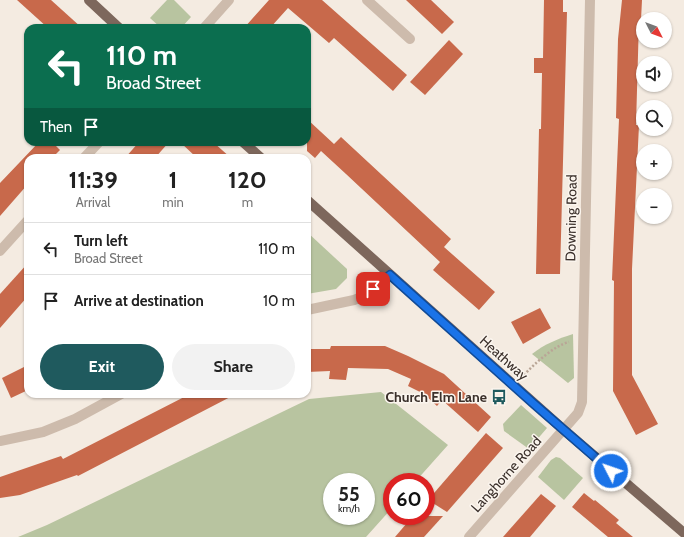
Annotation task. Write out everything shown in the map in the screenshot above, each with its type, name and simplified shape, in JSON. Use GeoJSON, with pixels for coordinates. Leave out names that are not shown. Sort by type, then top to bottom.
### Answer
{"type":"FeatureCollection","features":[{"type":"Feature","properties":{"kind":"main road"},"geometry":{"type":"LineString","coordinates":[[89,0],[115,24]]}},
{"type":"Feature","properties":{"kind":"main road"},"geometry":{"type":"LineString","coordinates":[[248,146],[256,154]]}},
{"type":"Feature","properties":{"kind":"main road","name":"Heathway"},"geometry":{"type":"LineString","coordinates":[[311,204],[564,430],[684,533]]}},
{"type":"Feature","properties":{"kind":"street"},"geometry":{"type":"LineString","coordinates":[[208,24],[229,0]]}},
{"type":"Feature","properties":{"kind":"street"},"geometry":{"type":"LineString","coordinates":[[367,0],[410,39]]}},
{"type":"Feature","properties":{"kind":"street","name":"Downing Road"},"geometry":{"type":"LineString","coordinates":[[564,430],[578,413],[582,402],[590,0]]}},
{"type":"Feature","properties":{"kind":"street"},"geometry":{"type":"LineString","coordinates":[[88,154],[95,146]]}},
{"type":"Feature","properties":{"kind":"street"},"geometry":{"type":"LineString","coordinates":[[0,251],[24,224]]}},
{"type":"Feature","properties":{"kind":"street"},"geometry":{"type":"LineString","coordinates":[[311,309],[354,300],[364,296],[390,275]]}},
{"type":"Feature","properties":{"kind":"street"},"geometry":{"type":"LineString","coordinates":[[0,441],[43,432],[75,419],[114,398]]}},
{"type":"Feature","properties":{"kind":"street","name":"Langhorne Road"},"geometry":{"type":"LineString","coordinates":[[469,537],[564,430]]}},
{"type":"Feature","properties":{"kind":"path"},"geometry":{"type":"LineString","coordinates":[[515,386],[535,364],[557,347],[583,339]]}},
{"type":"Feature","properties":{"kind":"green space"},"geometry":{"type":"Polygon","coordinates":[[[167,0],[174,0],[191,17],[185,24],[157,24],[150,18],[167,0]]]}},
{"type":"Feature","properties":{"kind":"green space"},"geometry":{"type":"Polygon","coordinates":[[[311,236],[347,269],[347,278],[336,289],[311,293],[311,236]]]}},
{"type":"Feature","properties":{"kind":"green space"},"geometry":{"type":"Polygon","coordinates":[[[573,334],[574,378],[568,383],[532,354],[551,342],[573,334]]]}},
{"type":"Feature","properties":{"kind":"green space"},"geometry":{"type":"Polygon","coordinates":[[[381,392],[448,445],[423,473],[383,473],[383,518],[366,537],[18,537],[47,525],[309,399],[381,392]]]}},
{"type":"Feature","properties":{"kind":"green space"},"geometry":{"type":"Polygon","coordinates":[[[521,405],[547,428],[529,449],[504,431],[503,424],[521,405]]]}},
{"type":"Feature","properties":{"kind":"green space"},"geometry":{"type":"Polygon","coordinates":[[[556,457],[560,458],[583,478],[564,500],[538,477],[551,460],[556,457]]]}},
{"type":"Feature","properties":{"kind":"building"},"geometry":{"type":"Polygon","coordinates":[[[17,0],[51,0],[78,24],[44,24],[17,0]]]}},
{"type":"Feature","properties":{"kind":"building"},"geometry":{"type":"Polygon","coordinates":[[[269,0],[322,0],[407,75],[393,91],[334,38],[329,43],[311,28],[311,24],[307,24],[288,8],[274,24],[248,24],[269,0]]]}},
{"type":"Feature","properties":{"kind":"building"},"geometry":{"type":"Polygon","coordinates":[[[406,0],[431,0],[454,22],[442,34],[406,0]]]}},
{"type":"Feature","properties":{"kind":"building"},"geometry":{"type":"Polygon","coordinates":[[[544,0],[563,0],[563,12],[567,12],[560,274],[536,274],[539,129],[541,129],[542,73],[534,73],[534,58],[543,58],[544,0]]]}},
{"type":"Feature","properties":{"kind":"building"},"geometry":{"type":"Polygon","coordinates":[[[622,0],[642,0],[641,12],[636,12],[636,48],[638,48],[638,56],[636,56],[636,136],[638,136],[638,144],[636,144],[636,180],[632,269],[632,375],[658,424],[636,435],[613,391],[614,281],[612,280],[619,119],[616,118],[618,39],[622,0]]]}},
{"type":"Feature","properties":{"kind":"building"},"geometry":{"type":"Polygon","coordinates":[[[449,40],[463,54],[425,95],[410,82],[449,40]]]}},
{"type":"Feature","properties":{"kind":"building"},"geometry":{"type":"Polygon","coordinates":[[[311,123],[334,144],[341,137],[451,239],[444,247],[495,292],[479,310],[433,270],[440,262],[346,174],[321,151],[315,158],[307,151],[307,146],[311,146],[311,123]]]}},
{"type":"Feature","properties":{"kind":"building"},"geometry":{"type":"Polygon","coordinates":[[[35,146],[56,146],[60,150],[56,154],[28,154],[35,146]]]}},
{"type":"Feature","properties":{"kind":"building"},"geometry":{"type":"Polygon","coordinates":[[[136,146],[166,146],[158,154],[128,154],[136,146]]]}},
{"type":"Feature","properties":{"kind":"building"},"geometry":{"type":"Polygon","coordinates":[[[184,146],[218,146],[226,154],[193,154],[184,146]]]}},
{"type":"Feature","properties":{"kind":"building"},"geometry":{"type":"Polygon","coordinates":[[[24,158],[24,189],[0,216],[0,183],[24,158]]]}},
{"type":"Feature","properties":{"kind":"building"},"geometry":{"type":"Polygon","coordinates":[[[24,267],[24,301],[0,328],[0,294],[24,267]]]}},
{"type":"Feature","properties":{"kind":"building"},"geometry":{"type":"Polygon","coordinates":[[[540,308],[551,328],[523,344],[511,322],[540,308]]]}},
{"type":"Feature","properties":{"kind":"building"},"geometry":{"type":"Polygon","coordinates":[[[331,346],[385,346],[444,374],[491,417],[478,432],[442,400],[437,406],[424,394],[408,386],[411,379],[388,369],[348,368],[346,380],[329,379],[330,371],[311,372],[311,349],[330,349],[331,346]]]}},
{"type":"Feature","properties":{"kind":"building"},"geometry":{"type":"Polygon","coordinates":[[[24,367],[24,392],[11,398],[2,378],[24,367]]]}},
{"type":"Feature","properties":{"kind":"building"},"geometry":{"type":"Polygon","coordinates":[[[182,398],[228,398],[78,476],[77,475],[20,495],[0,498],[0,477],[61,456],[63,459],[182,398]]]}},
{"type":"Feature","properties":{"kind":"building"},"geometry":{"type":"Polygon","coordinates":[[[486,433],[503,448],[447,512],[435,504],[435,492],[486,433]]]}},
{"type":"Feature","properties":{"kind":"building"},"geometry":{"type":"Polygon","coordinates":[[[584,493],[619,520],[616,523],[633,537],[608,537],[572,507],[584,493]]]}},
{"type":"Feature","properties":{"kind":"building"},"geometry":{"type":"Polygon","coordinates":[[[541,494],[556,506],[530,537],[503,537],[541,494]]]}},
{"type":"Feature","properties":{"kind":"building"},"geometry":{"type":"Polygon","coordinates":[[[435,516],[443,516],[435,525],[435,516]]]}},
{"type":"Feature","properties":{"kind":"building"},"geometry":{"type":"Polygon","coordinates":[[[405,525],[435,525],[424,537],[395,537],[405,525]]]}},
{"type":"Feature","properties":{"kind":"place","name":"Church Elm Lane"},"geometry":{"type":"Point","coordinates":[499,397]}},
{"type":"Feature","properties":{"kind":"route"},"geometry":{"type":"LineString","coordinates":[[373,289],[390,275],[611,471]]}}]}
